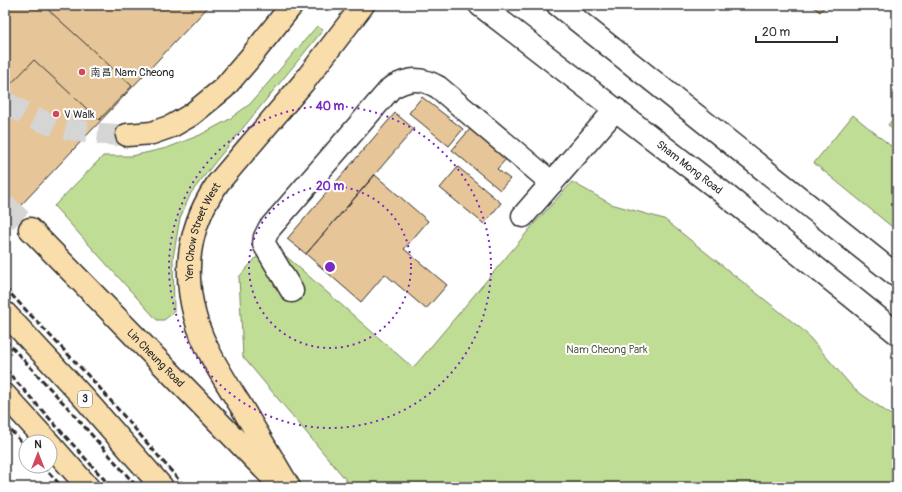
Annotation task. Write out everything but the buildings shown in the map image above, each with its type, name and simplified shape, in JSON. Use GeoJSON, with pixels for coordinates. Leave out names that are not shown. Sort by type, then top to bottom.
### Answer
{"type":"FeatureCollection","features":[{"type":"Feature","properties":{"kind":"main road"},"geometry":{"type":"LineString","coordinates":[[127,135],[152,133],[172,126],[191,115],[224,88],[292,5]]}},
{"type":"Feature","properties":{"kind":"main road","name":"Yen Chow Street West"},"geometry":{"type":"LineString","coordinates":[[288,487],[219,370],[195,317],[188,277],[191,245],[195,228],[208,198],[218,184],[303,83],[363,5]]}},
{"type":"Feature","properties":{"kind":"main road","name":"Lin Cheung Road"},"geometry":{"type":"LineString","coordinates":[[30,228],[282,487]]}},
{"type":"Feature","properties":{"kind":"main road","name":"3"},"geometry":{"type":"LineString","coordinates":[[5,314],[84,398],[162,487]]}},
{"type":"Feature","properties":{"kind":"main road"},"geometry":{"type":"LineString","coordinates":[[5,395],[41,434]]}},
{"type":"Feature","properties":{"kind":"main road"},"geometry":{"type":"LineString","coordinates":[[58,453],[88,487]]}},
{"type":"Feature","properties":{"kind":"street","name":"Sham Mong Road"},"geometry":{"type":"LineString","coordinates":[[480,5],[722,192],[897,333]]}},
{"type":"Feature","properties":{"kind":"street"},"geometry":{"type":"LineString","coordinates":[[558,5],[897,276]]}},
{"type":"Feature","properties":{"kind":"street"},"geometry":{"type":"LineString","coordinates":[[292,291],[264,244],[265,237],[269,229],[391,88],[401,83],[416,80],[428,81],[438,87],[552,183]]}},
{"type":"Feature","properties":{"kind":"street"},"geometry":{"type":"LineString","coordinates":[[523,216],[616,109]]}},
{"type":"Feature","properties":{"kind":"green space"},"geometry":{"type":"Polygon","coordinates":[[[317,26],[323,30],[191,193],[180,218],[173,258],[174,312],[164,320],[157,320],[54,206],[103,156],[132,156],[167,148],[200,135],[228,120],[250,104],[317,26]]]}},
{"type":"Feature","properties":{"kind":"green space"},"geometry":{"type":"Polygon","coordinates":[[[897,114],[897,133],[888,125],[897,114]]]}},
{"type":"Feature","properties":{"kind":"green space"},"geometry":{"type":"Polygon","coordinates":[[[853,115],[897,151],[897,231],[814,163],[853,115]]]}},
{"type":"Feature","properties":{"kind":"green space","name":"Nam Cheong Park"},"geometry":{"type":"Polygon","coordinates":[[[572,182],[611,204],[664,219],[804,331],[854,389],[897,419],[897,487],[352,487],[243,357],[239,277],[270,242],[413,368],[534,224],[572,182]]]}},
{"type":"Feature","properties":{"kind":"tunnel"},"geometry":{"type":"LineString","coordinates":[[5,102],[31,116],[69,129],[92,133],[127,135]]}},
{"type":"Feature","properties":{"kind":"tunnel"},"geometry":{"type":"LineString","coordinates":[[5,205],[30,229]]}},
{"type":"Feature","properties":{"kind":"railway"},"geometry":{"type":"LineString","coordinates":[[5,288],[98,386],[185,487]]}},
{"type":"Feature","properties":{"kind":"railway"},"geometry":{"type":"LineString","coordinates":[[5,340],[70,410],[137,487]]}},
{"type":"Feature","properties":{"kind":"railway"},"geometry":{"type":"LineString","coordinates":[[5,369],[111,487]]}},
{"type":"Feature","properties":{"kind":"railway"},"geometry":{"type":"LineString","coordinates":[[5,424],[18,438]]}},
{"type":"Feature","properties":{"kind":"railway"},"geometry":{"type":"LineString","coordinates":[[50,474],[62,487]]}},
{"type":"Feature","properties":{"kind":"place","name":"南昌 Nam Cheong"},"geometry":{"type":"Point","coordinates":[82,72]}},
{"type":"Feature","properties":{"kind":"place","name":"V Walk"},"geometry":{"type":"Point","coordinates":[56,114]}}]}
